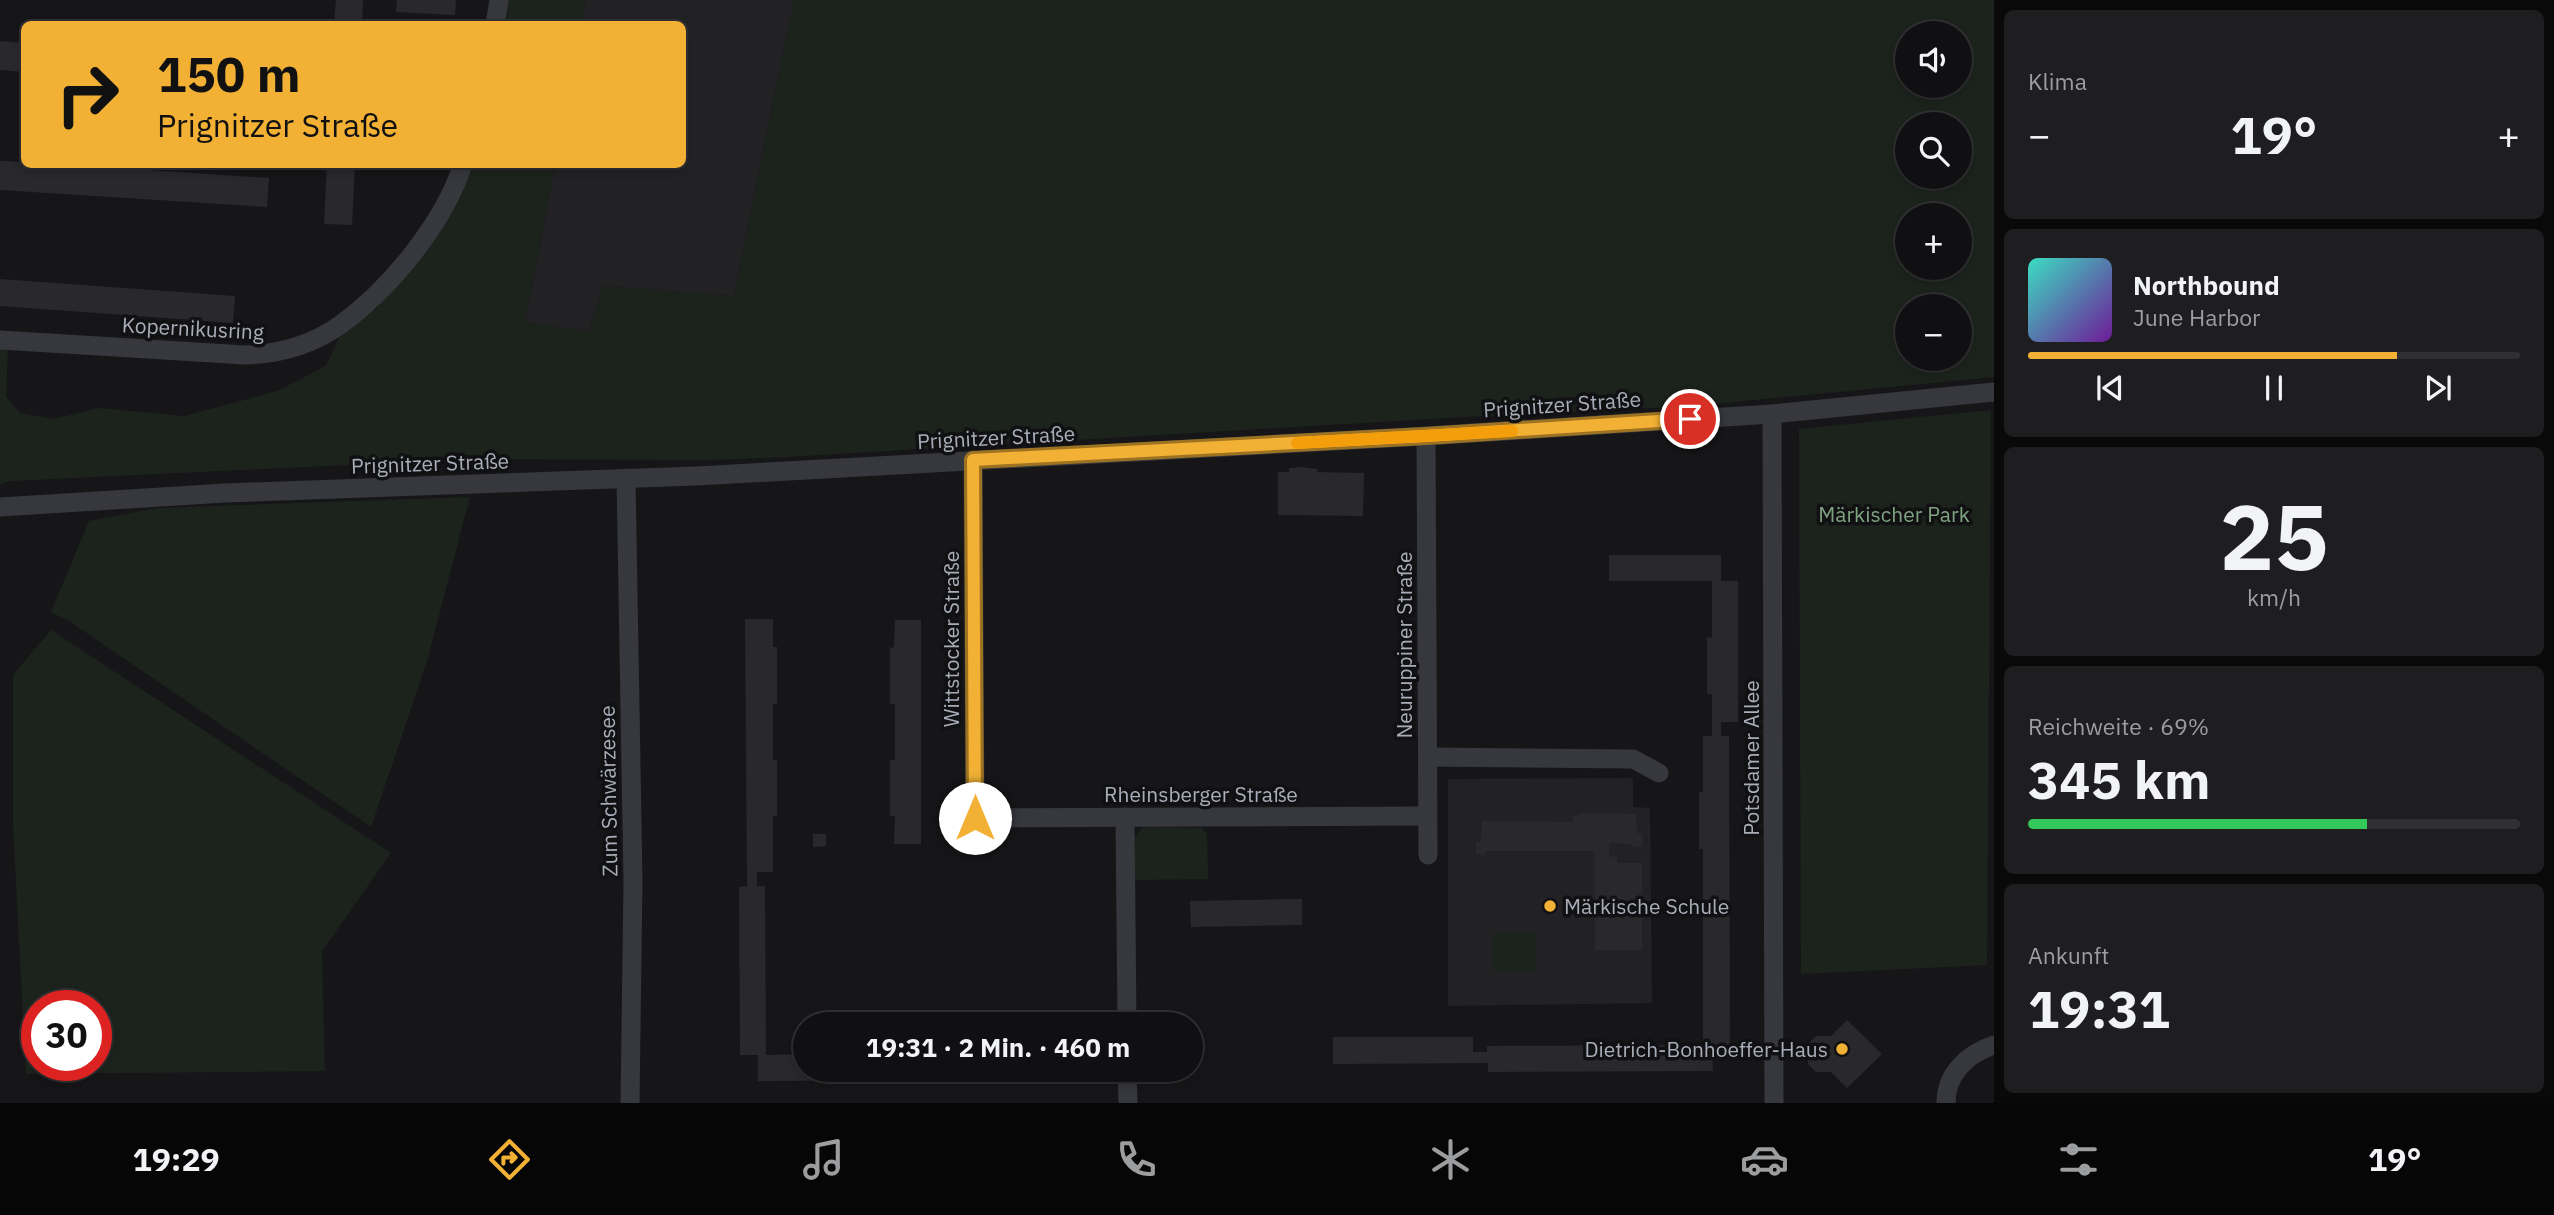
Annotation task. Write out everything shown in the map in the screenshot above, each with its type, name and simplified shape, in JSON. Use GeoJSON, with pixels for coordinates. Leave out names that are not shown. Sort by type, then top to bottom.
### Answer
{"type":"FeatureCollection","features":[{"type":"Feature","properties":{"kind":"street"},"geometry":{"type":"LineString","coordinates":[[496,21],[499,0]]}},
{"type":"Feature","properties":{"kind":"street","name":"Kopernikusring"},"geometry":{"type":"LineString","coordinates":[[0,340],[244,355],[271,354],[305,344],[339,326],[376,296],[419,245],[441,210],[461,168]]}},
{"type":"Feature","properties":{"kind":"street","name":"Prignitzer Straße"},"geometry":{"type":"LineString","coordinates":[[0,507],[225,493],[696,476],[1426,436],[1772,414],[1994,392]]}},
{"type":"Feature","properties":{"kind":"street","name":"Potsdamer Allee"},"geometry":{"type":"LineString","coordinates":[[1772,414],[1774,1103]]}},
{"type":"Feature","properties":{"kind":"street","name":"Neuruppiner Straße"},"geometry":{"type":"LineString","coordinates":[[1426,436],[1428,855]]}},
{"type":"Feature","properties":{"kind":"street","name":"Wittstocker Straße"},"geometry":{"type":"LineString","coordinates":[[973,460],[975,818]]}},
{"type":"Feature","properties":{"kind":"street","name":"Zum Schwärzesee"},"geometry":{"type":"LineString","coordinates":[[626,478],[633,881],[630,1103]]}},
{"type":"Feature","properties":{"kind":"street"},"geometry":{"type":"LineString","coordinates":[[1428,757],[1633,759],[1659,773]]}},
{"type":"Feature","properties":{"kind":"street","name":"Rheinsberger Straße"},"geometry":{"type":"LineString","coordinates":[[975,818],[1428,816]]}},
{"type":"Feature","properties":{"kind":"street"},"geometry":{"type":"LineString","coordinates":[[1125,817],[1127,1012]]}},
{"type":"Feature","properties":{"kind":"street"},"geometry":{"type":"LineString","coordinates":[[1946,1103],[1946,1090],[1955,1070],[1981,1050],[1994,1045]]}},
{"type":"Feature","properties":{"kind":"street"},"geometry":{"type":"LineString","coordinates":[[1127,1082],[1128,1103]]}},
{"type":"Feature","properties":{"kind":"shaded area"},"geometry":{"type":"Polygon","coordinates":[[[586,0],[794,0],[734,296],[603,286],[589,332],[525,322],[554,168],[686,168],[686,21],[582,21],[586,0]]]}},
{"type":"Feature","properties":{"kind":"shaded area","name":"Märkische Schule"},"geometry":{"type":"Polygon","coordinates":[[[1633,778],[1633,807],[1650,808],[1652,1003],[1448,1006],[1448,779],[1633,778]]]}},
{"type":"Feature","properties":{"kind":"green space"},"geometry":{"type":"Polygon","coordinates":[[[507,0],[586,0],[582,21],[504,21],[507,0]]]}},
{"type":"Feature","properties":{"kind":"green space"},"geometry":{"type":"Polygon","coordinates":[[[794,0],[1994,0],[1994,377],[1693,406],[787,457],[710,460],[474,459],[11,481],[0,484],[0,346],[8,347],[6,397],[20,413],[54,419],[99,408],[184,416],[277,391],[326,366],[341,334],[376,309],[415,263],[469,168],[554,168],[525,322],[589,332],[603,286],[734,296],[794,0]]]}},
{"type":"Feature","properties":{"kind":"green space","name":"Märkischer Park"},"geometry":{"type":"Polygon","coordinates":[[[1991,410],[1987,965],[1801,974],[1799,429],[1991,410]]]}},
{"type":"Feature","properties":{"kind":"green space"},"geometry":{"type":"Polygon","coordinates":[[[470,497],[427,661],[371,827],[69,621],[51,612],[89,521],[157,508],[470,497]]]}},
{"type":"Feature","properties":{"kind":"green space"},"geometry":{"type":"Polygon","coordinates":[[[51,630],[391,853],[322,951],[325,1071],[112,1073],[112,990],[22,990],[13,825],[13,675],[51,630]]]}},
{"type":"Feature","properties":{"kind":"green space"},"geometry":{"type":"Polygon","coordinates":[[[1143,827],[1201,828],[1207,834],[1208,879],[1135,880],[1135,838],[1143,827]]]}},
{"type":"Feature","properties":{"kind":"green space"},"geometry":{"type":"Polygon","coordinates":[[[1492,932],[1536,932],[1536,971],[1492,970],[1492,932]]]}},
{"type":"Feature","properties":{"kind":"building"},"geometry":{"type":"Polygon","coordinates":[[[336,0],[363,0],[362,21],[334,21],[336,0]]]}},
{"type":"Feature","properties":{"kind":"building"},"geometry":{"type":"Polygon","coordinates":[[[397,0],[456,0],[455,15],[396,12],[397,0]]]}},
{"type":"Feature","properties":{"kind":"building"},"geometry":{"type":"Polygon","coordinates":[[[0,41],[21,43],[21,72],[0,70],[0,41]]]}},
{"type":"Feature","properties":{"kind":"building"},"geometry":{"type":"Polygon","coordinates":[[[0,161],[21,162],[21,168],[118,168],[269,178],[267,207],[0,190],[0,161]]]}},
{"type":"Feature","properties":{"kind":"building"},"geometry":{"type":"Polygon","coordinates":[[[327,168],[355,168],[352,225],[324,224],[327,168]]]}},
{"type":"Feature","properties":{"kind":"building"},"geometry":{"type":"Polygon","coordinates":[[[0,279],[235,296],[233,323],[0,306],[0,279]]]}},
{"type":"Feature","properties":{"kind":"building"},"geometry":{"type":"Polygon","coordinates":[[[1289,468],[1317,469],[1317,472],[1364,473],[1363,516],[1278,515],[1278,472],[1289,472],[1289,468]]]}},
{"type":"Feature","properties":{"kind":"building"},"geometry":{"type":"Polygon","coordinates":[[[1609,555],[1721,555],[1721,581],[1738,581],[1738,722],[1721,722],[1721,736],[1729,736],[1730,1045],[1712,1045],[1713,1071],[1488,1072],[1488,1063],[1333,1064],[1333,1037],[1473,1037],[1473,1052],[1487,1052],[1487,1046],[1703,1045],[1703,849],[1699,849],[1699,792],[1703,792],[1703,736],[1712,736],[1712,694],[1707,694],[1707,637],[1712,638],[1712,581],[1609,581],[1609,555]]]}},
{"type":"Feature","properties":{"kind":"building"},"geometry":{"type":"Polygon","coordinates":[[[745,619],[773,619],[773,647],[777,647],[773,760],[777,760],[777,816],[773,816],[773,872],[757,872],[757,886],[765,886],[766,1055],[793,1054],[793,1081],[758,1081],[758,1055],[740,1055],[739,887],[747,886],[745,619]]]}},
{"type":"Feature","properties":{"kind":"building"},"geometry":{"type":"Polygon","coordinates":[[[895,620],[921,620],[921,844],[894,844],[895,816],[890,816],[890,760],[895,760],[895,704],[890,704],[890,648],[894,647],[895,620]]]}},
{"type":"Feature","properties":{"kind":"building"},"geometry":{"type":"Polygon","coordinates":[[[1579,813],[1636,814],[1637,833],[1642,834],[1642,846],[1634,848],[1631,844],[1609,843],[1609,856],[1617,857],[1617,863],[1642,863],[1642,950],[1595,950],[1594,851],[1486,851],[1484,856],[1476,854],[1476,842],[1481,842],[1482,821],[1573,822],[1573,816],[1579,816],[1579,813]]]}},
{"type":"Feature","properties":{"kind":"building"},"geometry":{"type":"Polygon","coordinates":[[[813,834],[826,834],[826,846],[813,847],[813,834]]]}},
{"type":"Feature","properties":{"kind":"building"},"geometry":{"type":"Polygon","coordinates":[[[1302,899],[1302,925],[1191,927],[1190,901],[1302,899]]]}},
{"type":"Feature","properties":{"kind":"building","name":"Dietrich-Bonhoeffer-Haus"},"geometry":{"type":"Polygon","coordinates":[[[1847,1020],[1882,1054],[1847,1088],[1831,1072],[1816,1072],[1808,1064],[1808,1044],[1816,1036],[1831,1036],[1847,1020]]]}},
{"type":"Feature","properties":{"kind":"slow traffic"},"geometry":{"type":"LineString","coordinates":[[1297,443],[1512,431]]}},
{"type":"Feature","properties":{"kind":"place","name":"Märkische Schule"},"geometry":{"type":"Point","coordinates":[1550,906]}},
{"type":"Feature","properties":{"kind":"place","name":"Dietrich-Bonhoeffer-Haus"},"geometry":{"type":"Point","coordinates":[1842,1049]}},
{"type":"Feature","properties":{"kind":"route"},"geometry":{"type":"LineString","coordinates":[[975,818],[973,460],[1690,419]]}}]}
